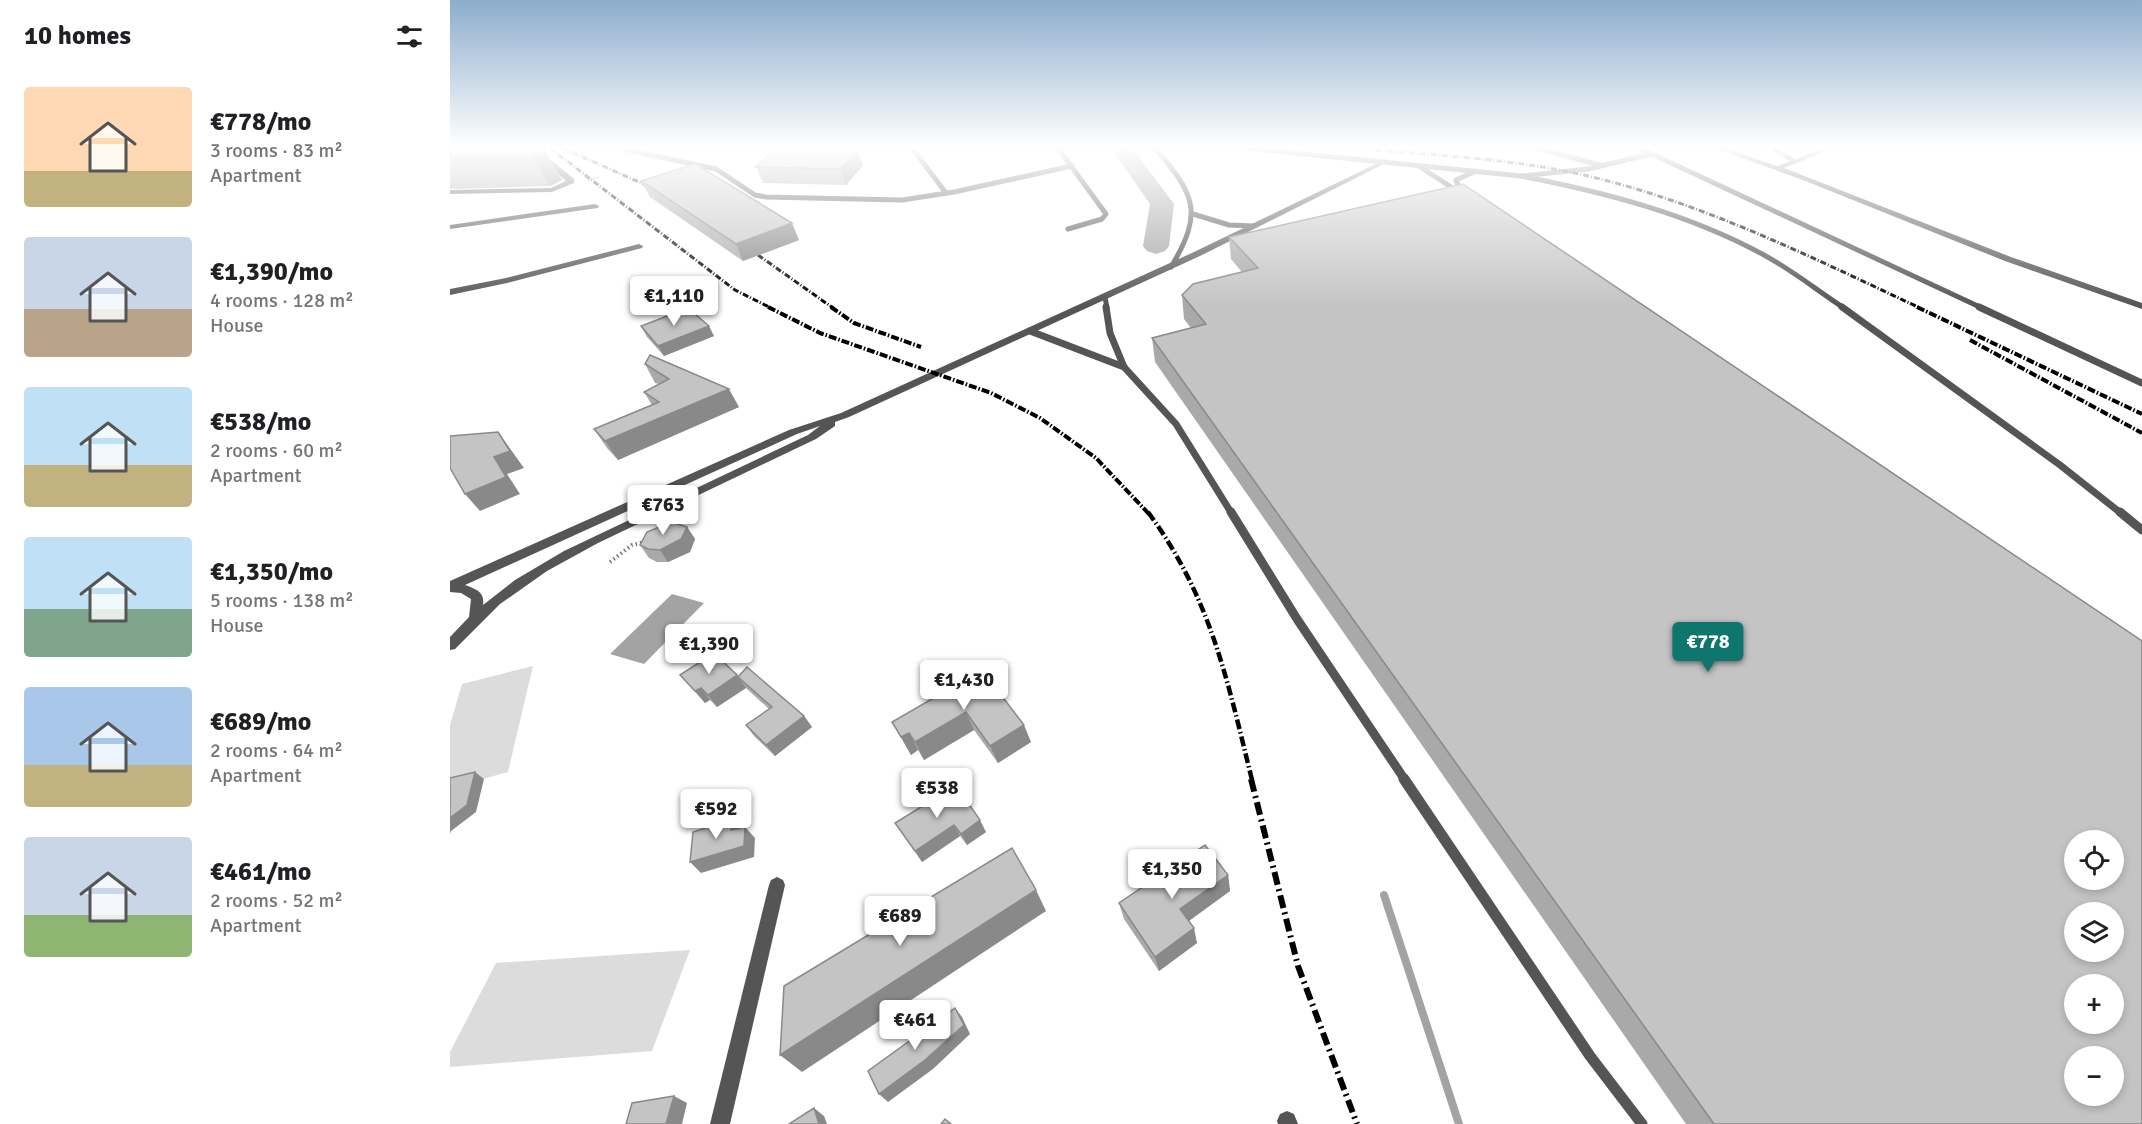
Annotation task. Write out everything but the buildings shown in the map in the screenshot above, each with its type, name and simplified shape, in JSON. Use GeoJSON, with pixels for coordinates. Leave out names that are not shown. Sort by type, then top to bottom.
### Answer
{"type":"FeatureCollection","features":[{"type":"Feature","properties":{"kind":"street"},"geometry":{"type":"LineString","coordinates":[[450,586],[793,432],[845,415],[1171,267],[1306,200]]}},
{"type":"Feature","properties":{"kind":"street"},"geometry":{"type":"LineString","coordinates":[[1859,200],[2008,259],[2142,306]]}},
{"type":"Feature","properties":{"kind":"street"},"geometry":{"type":"LineString","coordinates":[[450,227],[595,206]]}},
{"type":"Feature","properties":{"kind":"street"},"geometry":{"type":"LineString","coordinates":[[450,292],[507,280],[639,246]]}},
{"type":"Feature","properties":{"kind":"street"},"geometry":{"type":"LineString","coordinates":[[450,645],[475,617],[513,585],[554,560],[812,436],[845,415]]}},
{"type":"Feature","properties":{"kind":"street"},"geometry":{"type":"LineString","coordinates":[[450,586],[464,589],[478,597],[475,617]]}},
{"type":"Feature","properties":{"kind":"street"},"geometry":{"type":"LineString","coordinates":[[720,1124],[777,885]]}},
{"type":"Feature","properties":{"kind":"lane"},"geometry":{"type":"LineString","coordinates":[[1068,229],[1102,219],[1106,214],[1096,200]]}},
{"type":"Feature","properties":{"kind":"lane"},"geometry":{"type":"LineString","coordinates":[[1171,267],[1184,246],[1193,222],[1190,200]]}},
{"type":"Feature","properties":{"kind":"lane"},"geometry":{"type":"LineString","coordinates":[[1626,200],[1681,217],[1764,255],[1862,320],[1950,387],[2060,465],[2142,530]]}},
{"type":"Feature","properties":{"kind":"lane"},"geometry":{"type":"LineString","coordinates":[[1751,200],[2142,383]]}},
{"type":"Feature","properties":{"kind":"lane"},"geometry":{"type":"LineString","coordinates":[[1192,214],[1229,225],[1254,226]]}},
{"type":"Feature","properties":{"kind":"lane"},"geometry":{"type":"LineString","coordinates":[[1105,297],[1110,333],[1124,367],[1176,424],[1297,619],[1590,1056],[1642,1124]]}},
{"type":"Feature","properties":{"kind":"lane"},"geometry":{"type":"LineString","coordinates":[[1030,330],[1124,367]]}},
{"type":"Feature","properties":{"kind":"path"},"geometry":{"type":"LineString","coordinates":[[610,562],[632,545],[651,541]]}},
{"type":"Feature","properties":{"kind":"shaded area"},"geometry":{"type":"Polygon","coordinates":[[[672,594],[704,603],[644,664],[610,654],[672,594]]]}},
{"type":"Feature","properties":{"kind":"shaded area"},"geometry":{"type":"Polygon","coordinates":[[[533,666],[508,772],[450,788],[450,725],[462,684],[533,666]]]}},
{"type":"Feature","properties":{"kind":"shaded area"},"geometry":{"type":"Polygon","coordinates":[[[690,950],[652,1051],[450,1067],[450,1052],[496,963],[690,950]]]}},
{"type":"Feature","properties":{"kind":"waterway"},"geometry":{"type":"LineString","coordinates":[[1156,246],[1162,204],[1159,200]]}},
{"type":"Feature","properties":{"kind":"waterway"},"geometry":{"type":"LineString","coordinates":[[1384,895],[1459,1124]]}},
{"type":"Feature","properties":{"kind":"railway"},"geometry":{"type":"LineString","coordinates":[[618,200],[735,290],[771,308]]}},
{"type":"Feature","properties":{"kind":"railway"},"geometry":{"type":"LineString","coordinates":[[1672,200],[1755,232],[1920,308]]}},
{"type":"Feature","properties":{"kind":"railway"},"geometry":{"type":"LineString","coordinates":[[758,255],[833,308]]}},
{"type":"Feature","properties":{"kind":"railway"},"geometry":{"type":"LineString","coordinates":[[768,307],[820,333],[991,393],[1040,418],[1096,458],[1149,514]]}},
{"type":"Feature","properties":{"kind":"railway"},"geometry":{"type":"LineString","coordinates":[[831,307],[854,323],[921,347]]}},
{"type":"Feature","properties":{"kind":"railway"},"geometry":{"type":"LineString","coordinates":[[1917,307],[2142,414]]}},
{"type":"Feature","properties":{"kind":"railway"},"geometry":{"type":"LineString","coordinates":[[1970,340],[2142,433]]}},
{"type":"Feature","properties":{"kind":"railway"},"geometry":{"type":"LineString","coordinates":[[1148,512],[1170,544],[1202,608],[1225,673],[1252,780]]}},
{"type":"Feature","properties":{"kind":"railway"},"geometry":{"type":"LineString","coordinates":[[1251,779],[1298,966],[1357,1124]]}}]}
